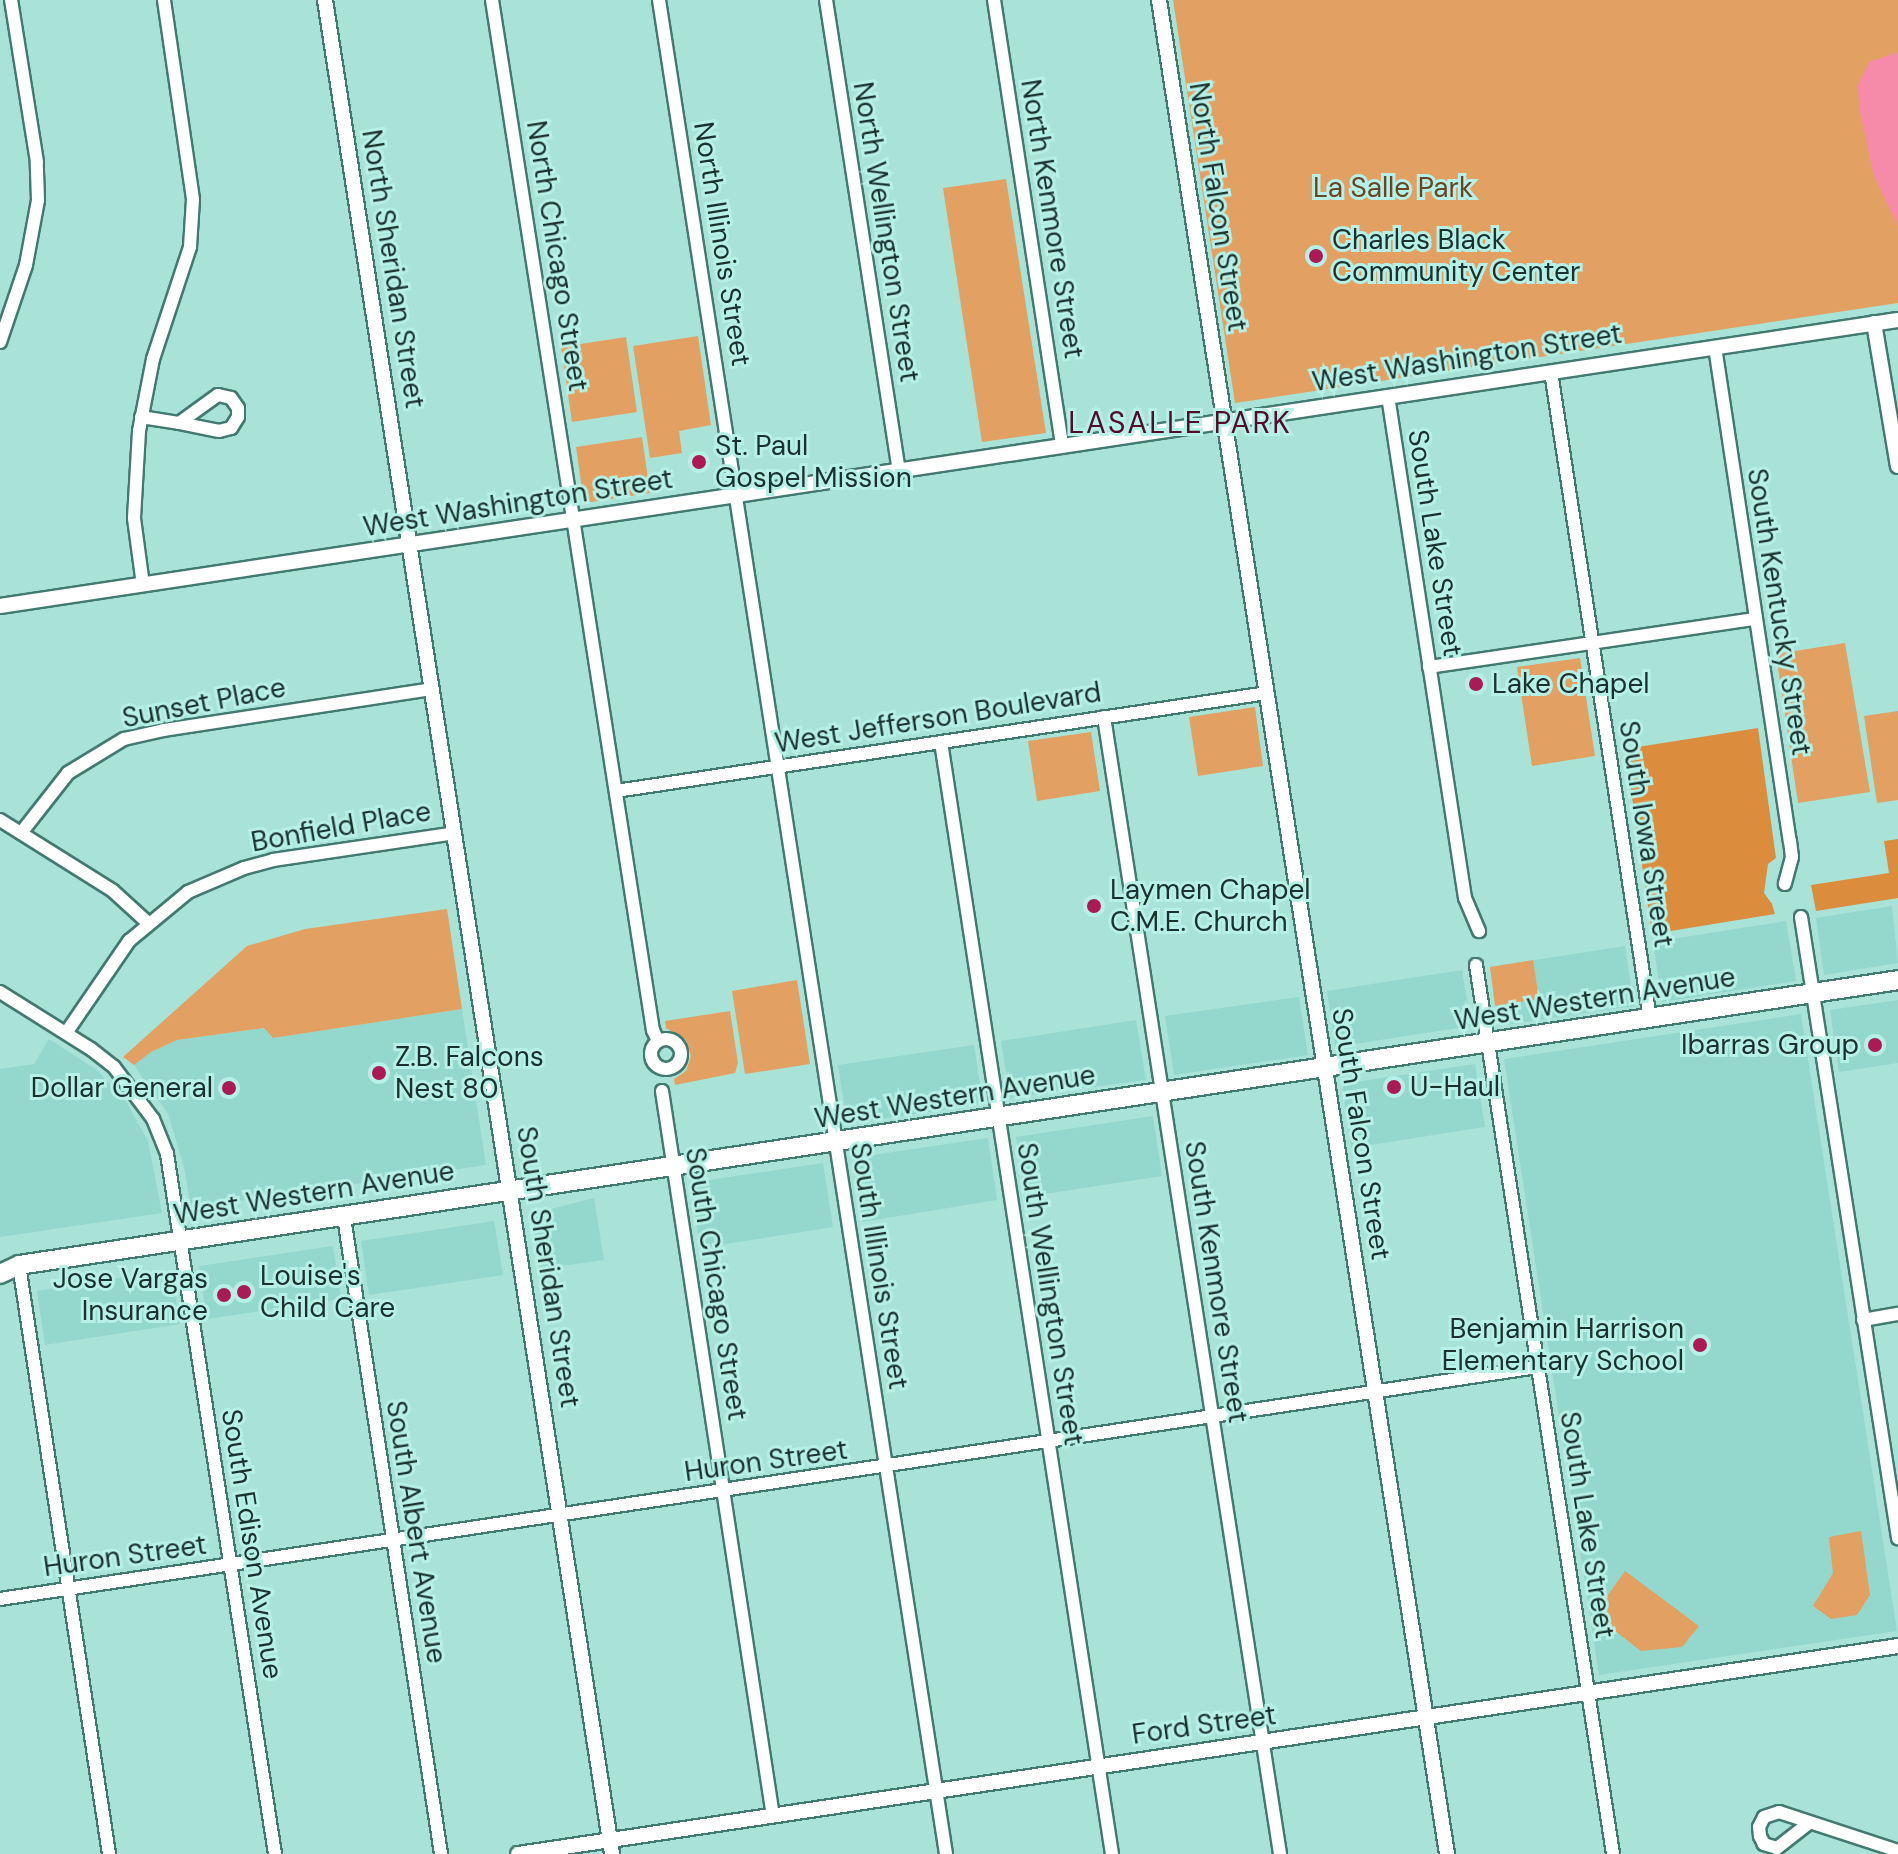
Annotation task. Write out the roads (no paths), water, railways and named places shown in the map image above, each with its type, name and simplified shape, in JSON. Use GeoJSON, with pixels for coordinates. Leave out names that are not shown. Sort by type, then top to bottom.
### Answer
{"type":"FeatureCollection","features":[{"type":"Feature","properties":{"kind":"main road","name":"West Western Avenue"},"geometry":{"type":"LineString","coordinates":[[0,1274],[19,1265],[1163,1094],[1898,980]]}},
{"type":"Feature","properties":{"kind":"main road","name":"West Western Avenue"},"geometry":{"type":"LineString","coordinates":[[0,1259],[19,1265]]}},
{"type":"Feature","properties":{"kind":"street"},"geometry":{"type":"LineString","coordinates":[[0,342],[26,265],[38,200],[37,162],[11,0]]}},
{"type":"Feature","properties":{"kind":"street"},"geometry":{"type":"LineString","coordinates":[[143,585],[134,492],[141,417],[153,359],[182,278],[192,225],[192,173],[164,0]]}},
{"type":"Feature","properties":{"kind":"street","name":"North Sheridan Street"},"geometry":{"type":"LineString","coordinates":[[325,0],[410,546]]}},
{"type":"Feature","properties":{"kind":"street","name":"North Chicago Street"},"geometry":{"type":"LineString","coordinates":[[492,0],[575,520]]}},
{"type":"Feature","properties":{"kind":"street","name":"North Illinois Street"},"geometry":{"type":"LineString","coordinates":[[659,0],[737,496]]}},
{"type":"Feature","properties":{"kind":"street","name":"North Wellington Street"},"geometry":{"type":"LineString","coordinates":[[826,0],[899,472]]}},
{"type":"Feature","properties":{"kind":"street","name":"North Kenmore Street"},"geometry":{"type":"LineString","coordinates":[[994,0],[1062,446]]}},
{"type":"Feature","properties":{"kind":"street","name":"North Falcon Street"},"geometry":{"type":"LineString","coordinates":[[1159,0],[1225,422]]}},
{"type":"Feature","properties":{"kind":"street","name":"West Washington Street"},"geometry":{"type":"LineString","coordinates":[[0,606],[1898,320]]}},
{"type":"Feature","properties":{"kind":"street"},"geometry":{"type":"LineString","coordinates":[[1874,323],[1898,466]]}},
{"type":"Feature","properties":{"kind":"street","name":"South Kentucky Street"},"geometry":{"type":"LineString","coordinates":[[1715,347],[1790,841],[1792,857],[1785,884]]}},
{"type":"Feature","properties":{"kind":"street","name":"South Iowa Street"},"geometry":{"type":"LineString","coordinates":[[1551,372],[1650,1019]]}},
{"type":"Feature","properties":{"kind":"street","name":"South Lake Street"},"geometry":{"type":"LineString","coordinates":[[1388,396],[1465,898],[1479,931]]}},
{"type":"Feature","properties":{"kind":"street"},"geometry":{"type":"LineString","coordinates":[[141,417],[179,423]]}},
{"type":"Feature","properties":{"kind":"street","name":"South Falcon Street"},"geometry":{"type":"LineString","coordinates":[[1225,422],[1447,1854]]}},
{"type":"Feature","properties":{"kind":"street","name":"South Illinois Street"},"geometry":{"type":"LineString","coordinates":[[737,496],[946,1854]]}},
{"type":"Feature","properties":{"kind":"street"},"geometry":{"type":"LineString","coordinates":[[575,520],[653,1030],[658,1041]]}},
{"type":"Feature","properties":{"kind":"street","name":"South Sheridan Street"},"geometry":{"type":"LineString","coordinates":[[410,546],[611,1847]]}},
{"type":"Feature","properties":{"kind":"street"},"geometry":{"type":"LineString","coordinates":[[1429,667],[1755,619]]}},
{"type":"Feature","properties":{"kind":"street","name":"Sunset Place"},"geometry":{"type":"LineString","coordinates":[[21,833],[53,787],[68,773],[124,739],[164,730],[432,689]]}},
{"type":"Feature","properties":{"kind":"street","name":"West Jefferson Boulevard"},"geometry":{"type":"LineString","coordinates":[[616,791],[1267,693]]}},
{"type":"Feature","properties":{"kind":"street","name":"South Kenmore Street"},"geometry":{"type":"LineString","coordinates":[[1104,717],[1280,1854]]}},
{"type":"Feature","properties":{"kind":"street","name":"South Wellington Street"},"geometry":{"type":"LineString","coordinates":[[941,742],[1112,1854]]}},
{"type":"Feature","properties":{"kind":"street"},"geometry":{"type":"LineString","coordinates":[[0,820],[113,891],[147,922]]}},
{"type":"Feature","properties":{"kind":"street","name":"Bonfield Place"},"geometry":{"type":"LineString","coordinates":[[66,1033],[115,956],[147,922],[188,892],[244,868],[288,857],[455,833]]}},
{"type":"Feature","properties":{"kind":"street"},"geometry":{"type":"LineString","coordinates":[[1801,917],[1898,1538]]}},
{"type":"Feature","properties":{"kind":"street","name":"South Lake Street"},"geometry":{"type":"LineString","coordinates":[[1476,965],[1613,1854]]}},
{"type":"Feature","properties":{"kind":"street","name":"South Edison Avenue"},"geometry":{"type":"LineString","coordinates":[[0,992],[114,1067],[153,1119],[170,1165],[275,1854]]}},
{"type":"Feature","properties":{"kind":"street","name":"South Chicago Street"},"geometry":{"type":"LineString","coordinates":[[662,1091],[773,1816]]}},
{"type":"Feature","properties":{"kind":"street","name":"South Albert Avenue"},"geometry":{"type":"LineString","coordinates":[[344,1217],[441,1854]]}},
{"type":"Feature","properties":{"kind":"street"},"geometry":{"type":"LineString","coordinates":[[19,1265],[109,1854]]}},
{"type":"Feature","properties":{"kind":"street"},"geometry":{"type":"LineString","coordinates":[[1863,1320],[1898,1314]]}},
{"type":"Feature","properties":{"kind":"street","name":"Huron Street"},"geometry":{"type":"LineString","coordinates":[[0,1599],[886,1468],[1538,1367]]}},
{"type":"Feature","properties":{"kind":"street","name":"Ford Street"},"geometry":{"type":"LineString","coordinates":[[518,1854],[611,1847],[773,1816],[935,1790],[1898,1646]]}},
{"type":"Feature","properties":{"kind":"street"},"geometry":{"type":"LineString","coordinates":[[1809,1823],[1898,1851]]}},
{"type":"Feature","properties":{"kind":"place","name":"Charles Black Community Center"},"geometry":{"type":"Point","coordinates":[1316,256]}},
{"type":"Feature","properties":{"kind":"place","name":"St. Paul Gospel Mission"},"geometry":{"type":"Point","coordinates":[699,462]}},
{"type":"Feature","properties":{"kind":"place","name":"Lake Chapel"},"geometry":{"type":"Point","coordinates":[1476,684]}},
{"type":"Feature","properties":{"kind":"place","name":"Laymen Chapel C.M.E. Church"},"geometry":{"type":"Point","coordinates":[1094,906]}},
{"type":"Feature","properties":{"kind":"place","name":"Ibarras Group"},"geometry":{"type":"Point","coordinates":[1875,1045]}},
{"type":"Feature","properties":{"kind":"place","name":"Z.B. Falcons Nest 80"},"geometry":{"type":"Point","coordinates":[379,1073]}},
{"type":"Feature","properties":{"kind":"place","name":"U-Haul"},"geometry":{"type":"Point","coordinates":[1394,1087]}},
{"type":"Feature","properties":{"kind":"place","name":"Dollar General"},"geometry":{"type":"Point","coordinates":[229,1088]}},
{"type":"Feature","properties":{"kind":"place","name":"Louise's Child Care"},"geometry":{"type":"Point","coordinates":[244,1292]}},
{"type":"Feature","properties":{"kind":"place","name":"Jose Vargas Insurance"},"geometry":{"type":"Point","coordinates":[224,1295]}},
{"type":"Feature","properties":{"kind":"place","name":"Benjamin Harrison Elementary School"},"geometry":{"type":"Point","coordinates":[1700,1345]}},
{"type":"Feature","properties":{"kind":"district","name":"LASALLE PARK"},"geometry":{"type":"Point","coordinates":[1180,423]}},
{"type":"Feature","properties":{"kind":"park label","name":"La Salle Park"},"geometry":{"type":"Point","coordinates":[1393,188]}}]}
